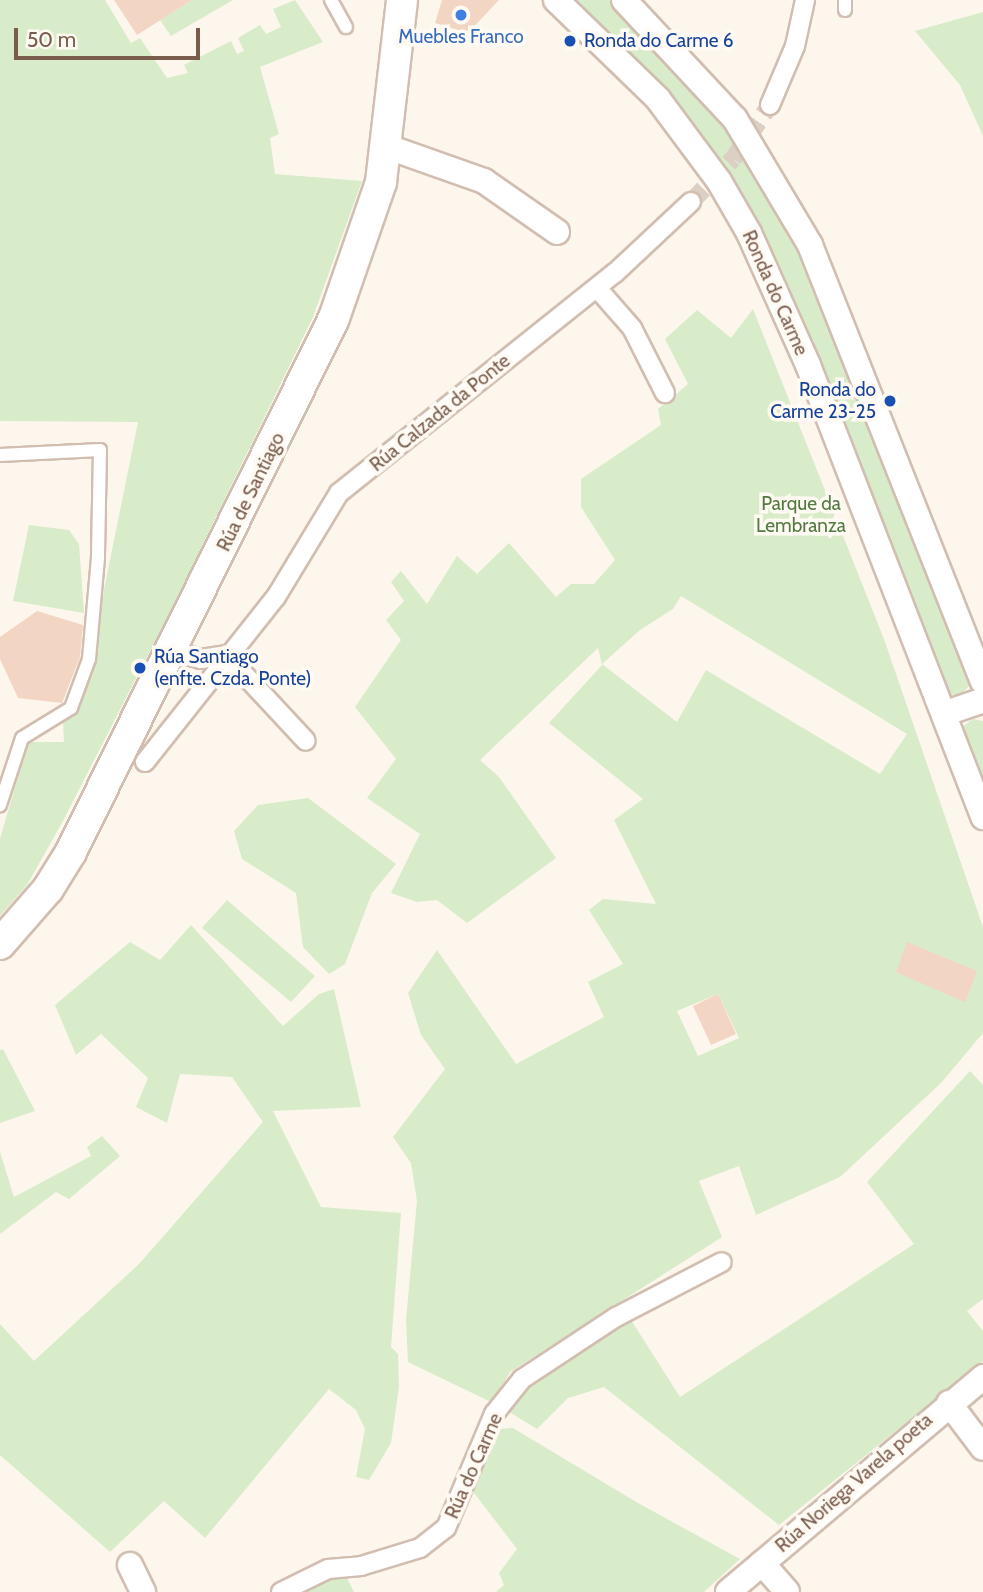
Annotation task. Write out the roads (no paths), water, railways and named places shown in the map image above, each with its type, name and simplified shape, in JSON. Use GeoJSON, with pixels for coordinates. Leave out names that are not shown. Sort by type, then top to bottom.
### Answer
{"type":"FeatureCollection","features":[{"type":"Feature","properties":{"kind":"street","name":"Rúa de Santiago"},"geometry":{"type":"LineString","coordinates":[[0,944],[48,889],[71,852],[173,651],[334,318],[371,218],[388,147],[402,0]]}},
{"type":"Feature","properties":{"kind":"street","name":"Ronda do Carme"},"geometry":{"type":"LineString","coordinates":[[556,0],[658,99],[719,181],[749,233],[780,297],[946,713],[983,817]]}},
{"type":"Feature","properties":{"kind":"street"},"geometry":{"type":"LineString","coordinates":[[624,0],[735,119],[810,245],[983,681]]}},
{"type":"Feature","properties":{"kind":"street"},"geometry":{"type":"LineString","coordinates":[[770,105],[795,46],[805,0]]}},
{"type":"Feature","properties":{"kind":"street"},"geometry":{"type":"LineString","coordinates":[[388,147],[484,181],[557,232]]}},
{"type":"Feature","properties":{"kind":"street","name":"Rúa Calzada da Ponte"},"geometry":{"type":"LineString","coordinates":[[145,762],[226,654],[242,643],[276,597],[339,493],[597,288],[691,202]]}},
{"type":"Feature","properties":{"kind":"street"},"geometry":{"type":"LineString","coordinates":[[597,288],[632,328],[665,393]]}},
{"type":"Feature","properties":{"kind":"street"},"geometry":{"type":"LineString","coordinates":[[173,651],[201,659],[226,654],[306,741]]}},
{"type":"Feature","properties":{"kind":"street"},"geometry":{"type":"LineString","coordinates":[[946,713],[983,700]]}},
{"type":"Feature","properties":{"kind":"street","name":"Rúa do Carme"},"geometry":{"type":"LineString","coordinates":[[281,1592],[328,1569],[361,1566],[420,1548],[446,1528],[494,1414],[522,1379],[616,1317],[722,1262]]}},
{"type":"Feature","properties":{"kind":"street","name":"Rúa Noriega Varela poeta"},"geometry":{"type":"LineString","coordinates":[[728,1592],[983,1377]]}},
{"type":"Feature","properties":{"kind":"street"},"geometry":{"type":"LineString","coordinates":[[949,1403],[983,1447]]}},
{"type":"Feature","properties":{"kind":"street"},"geometry":{"type":"LineString","coordinates":[[762,1563],[787,1592]]}},
{"type":"Feature","properties":{"kind":"street"},"geometry":{"type":"LineString","coordinates":[[130,1566],[143,1592]]}},
{"type":"Feature","properties":{"kind":"lane"},"geometry":{"type":"LineString","coordinates":[[331,0],[346,27]]}},
{"type":"Feature","properties":{"kind":"lane"},"geometry":{"type":"LineString","coordinates":[[0,456],[100,450],[98,558],[89,659],[71,708],[22,738],[0,805]]}},
{"type":"Feature","properties":{"kind":"tunnel"},"geometry":{"type":"LineString","coordinates":[[691,202],[733,159],[770,105]]}},
{"type":"Feature","properties":{"kind":"place","name":"Muebles Franco"},"geometry":{"type":"Point","coordinates":[461,15]}},
{"type":"Feature","properties":{"kind":"place","name":"Ronda do Carme 6"},"geometry":{"type":"Point","coordinates":[570,41]}},
{"type":"Feature","properties":{"kind":"place","name":"Ronda do Carme 23-25"},"geometry":{"type":"Point","coordinates":[890,401]}},
{"type":"Feature","properties":{"kind":"place","name":"Rúa Santiago (enfte. Czda. Ponte)"},"geometry":{"type":"Point","coordinates":[140,668]}},
{"type":"Feature","properties":{"kind":"park label","name":"Parque da Lembranza"},"geometry":{"type":"Point","coordinates":[801,515]}}]}
